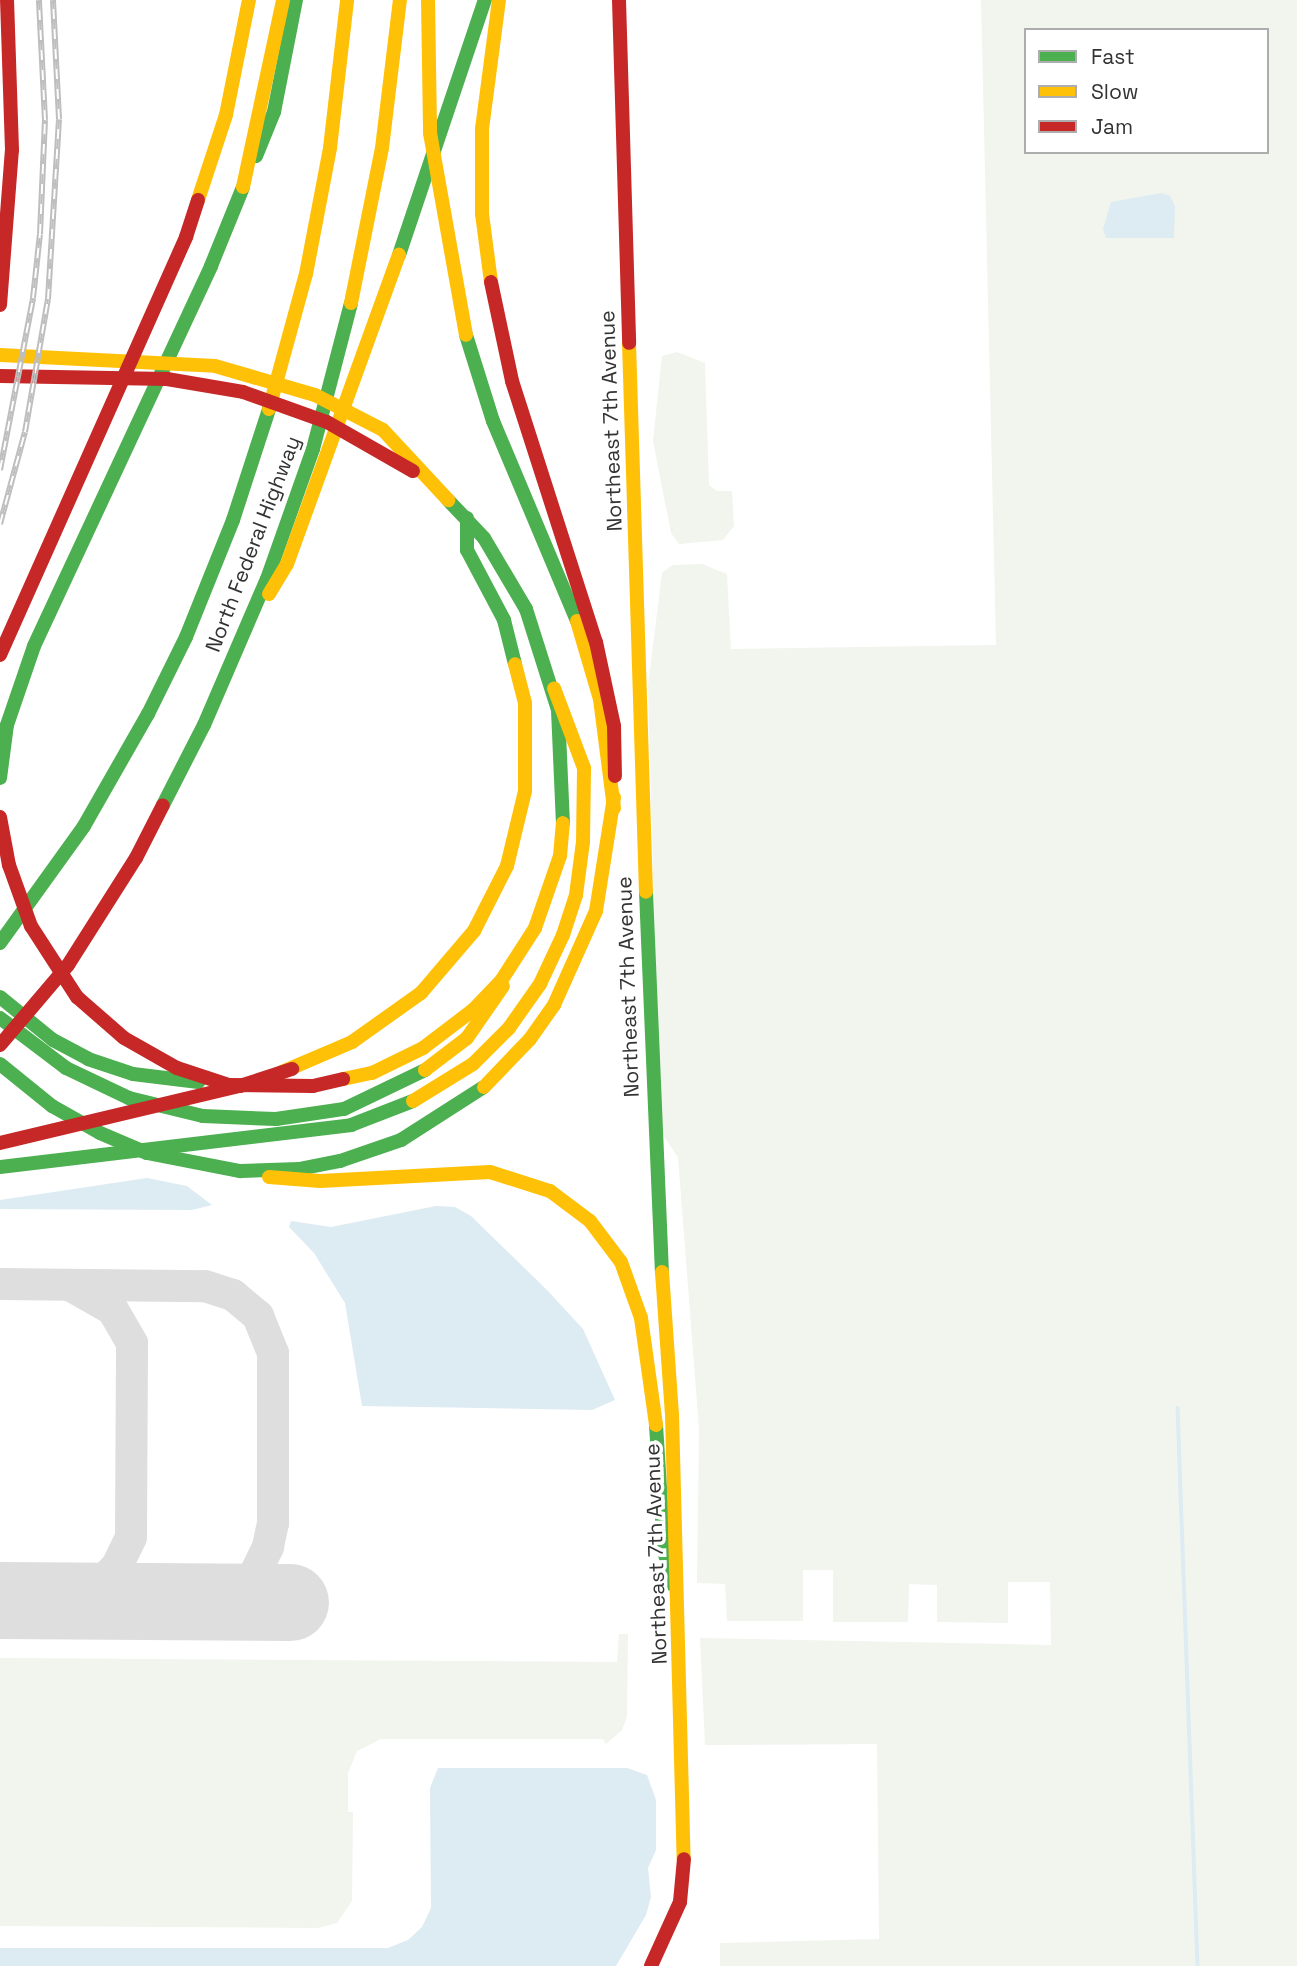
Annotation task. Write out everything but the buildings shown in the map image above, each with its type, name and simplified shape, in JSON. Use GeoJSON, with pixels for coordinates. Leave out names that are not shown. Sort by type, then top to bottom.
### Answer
{"type":"FeatureCollection","features":[{"type":"Feature","properties":{"kind":"main road"},"geometry":{"type":"LineString","coordinates":[[0,305],[12,150],[7,0]]}},
{"type":"Feature","properties":{"kind":"main road"},"geometry":{"type":"LineString","coordinates":[[0,655],[186,237],[226,115],[249,0]]}},
{"type":"Feature","properties":{"kind":"main road"},"geometry":{"type":"LineString","coordinates":[[243,187],[283,0]]}},
{"type":"Feature","properties":{"kind":"main road"},"geometry":{"type":"LineString","coordinates":[[0,778],[7,725],[34,646],[211,266],[274,112],[296,0]]}},
{"type":"Feature","properties":{"kind":"main road","name":"North Federal Highway"},"geometry":{"type":"LineString","coordinates":[[0,943],[84,826],[148,714],[186,637],[233,520],[276,389],[306,274],[330,148],[347,0]]}},
{"type":"Feature","properties":{"kind":"main road","name":"North Federal Highway"},"geometry":{"type":"LineString","coordinates":[[0,1045],[68,965],[120,885],[176,782],[241,641],[306,471],[346,326],[377,179],[400,0]]}},
{"type":"Feature","properties":{"kind":"main road"},"geometry":{"type":"LineString","coordinates":[[428,0],[430,133],[436,196],[458,308],[483,394],[587,645],[600,699],[614,808]]}},
{"type":"Feature","properties":{"kind":"main road"},"geometry":{"type":"LineString","coordinates":[[241,641],[286,565],[433,159],[485,0]]}},
{"type":"Feature","properties":{"kind":"main road"},"geometry":{"type":"LineString","coordinates":[[240,1171],[321,1166],[382,1148],[454,1110],[502,1070],[548,1014],[581,949],[603,881],[614,808],[616,752],[603,669],[580,584],[512,381],[486,256],[482,129],[499,0]]}},
{"type":"Feature","properties":{"kind":"main road","name":"Northeast 7th Avenue"},"geometry":{"type":"LineString","coordinates":[[619,0],[653,1141],[671,1380],[686,1860],[676,1913],[651,1966]]}},
{"type":"Feature","properties":{"kind":"main road"},"geometry":{"type":"LineString","coordinates":[[0,355],[146,359],[215,366],[315,395],[383,430],[424,478],[467,518],[517,591],[584,768],[583,842],[576,895],[552,962],[526,1007],[473,1064],[428,1095],[351,1125],[0,1167]]}},
{"type":"Feature","properties":{"kind":"main road"},"geometry":{"type":"LineString","coordinates":[[0,376],[143,377],[219,387],[282,403],[369,444],[424,478]]}},
{"type":"Feature","properties":{"kind":"main road"},"geometry":{"type":"LineString","coordinates":[[0,1143],[240,1086],[292,1069],[380,1026],[421,993],[459,951],[487,909],[514,843],[527,768],[526,703],[504,620],[467,550],[467,518]]}},
{"type":"Feature","properties":{"kind":"main road"},"geometry":{"type":"LineString","coordinates":[[0,1018],[47,1056],[87,1080],[157,1107],[203,1116],[300,1117],[381,1096],[432,1066],[467,1038],[492,1007],[543,910],[560,856],[564,771],[554,688]]}},
{"type":"Feature","properties":{"kind":"main road"},"geometry":{"type":"LineString","coordinates":[[0,817],[14,885],[31,926],[64,979],[93,1011],[140,1049],[194,1075],[249,1087],[313,1086],[372,1073],[424,1048],[456,1025],[515,963]]}},
{"type":"Feature","properties":{"kind":"main road"},"geometry":{"type":"LineString","coordinates":[[0,997],[53,1040],[110,1067],[160,1079],[242,1080],[292,1069]]}},
{"type":"Feature","properties":{"kind":"main road"},"geometry":{"type":"LineString","coordinates":[[0,1064],[52,1106],[100,1133],[159,1157],[219,1169],[320,1181],[490,1172],[550,1191],[590,1221],[621,1262],[640,1318],[657,1429],[664,1550],[679,1616]]}},
{"type":"Feature","properties":{"kind":"shaded area"},"geometry":{"type":"Polygon","coordinates":[[[981,0],[1297,0],[1297,1966],[720,1966],[720,1943],[879,1939],[877,1744],[705,1745],[700,1638],[1051,1645],[1050,1582],[1008,1582],[1008,1623],[937,1622],[937,1585],[909,1584],[908,1622],[833,1622],[833,1570],[803,1570],[803,1621],[727,1621],[725,1584],[697,1583],[699,1429],[678,1157],[660,1131],[648,685],[662,573],[672,565],[702,564],[727,574],[731,649],[996,645],[981,0]]]}},
{"type":"Feature","properties":{"kind":"shaded area"},"geometry":{"type":"Polygon","coordinates":[[[1162,193],[1170,196],[1175,206],[1174,238],[1106,238],[1103,229],[1111,202],[1162,193]]]}},
{"type":"Feature","properties":{"kind":"shaded area"},"geometry":{"type":"Polygon","coordinates":[[[677,352],[705,363],[709,485],[717,491],[732,491],[734,526],[723,540],[679,544],[671,533],[653,441],[662,356],[677,352]]]}},
{"type":"Feature","properties":{"kind":"shaded area"},"geometry":{"type":"Polygon","coordinates":[[[147,1178],[187,1186],[212,1205],[192,1210],[0,1209],[0,1200],[147,1178]]]}},
{"type":"Feature","properties":{"kind":"shaded area"},"geometry":{"type":"Polygon","coordinates":[[[436,1206],[455,1207],[471,1216],[583,1329],[615,1400],[592,1410],[362,1406],[345,1303],[314,1253],[289,1227],[291,1221],[331,1227],[436,1206]]]}},
{"type":"Feature","properties":{"kind":"shaded area"},"geometry":{"type":"Polygon","coordinates":[[[619,1634],[628,1634],[627,1717],[622,1730],[606,1744],[603,1739],[381,1739],[357,1751],[348,1773],[348,1812],[353,1812],[352,1901],[337,1923],[318,1928],[0,1926],[0,1658],[617,1662],[619,1634]]]}},
{"type":"Feature","properties":{"kind":"shaded area"},"geometry":{"type":"Polygon","coordinates":[[[438,1768],[627,1768],[647,1775],[656,1800],[656,1850],[648,1868],[651,1897],[646,1915],[616,1966],[0,1966],[0,1948],[388,1948],[408,1940],[422,1927],[431,1908],[430,1788],[438,1768]]]}},
{"type":"Feature","properties":{"kind":"waterway"},"geometry":{"type":"LineString","coordinates":[[1178,1408],[1198,1966]]}},
{"type":"Feature","properties":{"kind":"taxiway"},"geometry":{"type":"LineString","coordinates":[[0,1284],[205,1286],[233,1295],[258,1316],[273,1353],[273,1523],[268,1547],[241,1602]]}},
{"type":"Feature","properties":{"kind":"taxiway"},"geometry":{"type":"LineString","coordinates":[[40,1600],[81,1593],[104,1580],[117,1566],[131,1537],[132,1343],[112,1309],[73,1287]]}},
{"type":"Feature","properties":{"kind":"runway"},"geometry":{"type":"LineString","coordinates":[[0,1600],[290,1602]]}},
{"type":"Feature","properties":{"kind":"railway"},"geometry":{"type":"LineString","coordinates":[[0,470],[33,298],[40,234],[45,120],[39,0]]}},
{"type":"Feature","properties":{"kind":"railway"},"geometry":{"type":"LineString","coordinates":[[0,524],[25,432],[48,299],[59,119],[53,0]]}},
{"type":"Feature","properties":{"kind":"traffic: fast"},"geometry":{"type":"LineString","coordinates":[[256,156],[274,112],[296,0]]}},
{"type":"Feature","properties":{"kind":"traffic: fast"},"geometry":{"type":"LineString","coordinates":[[399,255],[485,0]]}},
{"type":"Feature","properties":{"kind":"traffic: fast"},"geometry":{"type":"LineString","coordinates":[[0,778],[7,725],[34,646],[211,266],[243,187]]}},
{"type":"Feature","properties":{"kind":"traffic: fast"},"geometry":{"type":"LineString","coordinates":[[163,805],[204,725],[267,579],[313,449],[351,303]]}},
{"type":"Feature","properties":{"kind":"traffic: fast"},"geometry":{"type":"LineString","coordinates":[[466,335],[493,421],[577,621]]}},
{"type":"Feature","properties":{"kind":"traffic: fast"},"geometry":{"type":"LineString","coordinates":[[0,943],[84,826],[148,714],[186,637],[233,520],[269,409]]}},
{"type":"Feature","properties":{"kind":"traffic: fast"},"geometry":{"type":"LineString","coordinates":[[448,500],[484,538],[526,609],[558,710],[563,823]]}},
{"type":"Feature","properties":{"kind":"traffic: fast"},"geometry":{"type":"LineString","coordinates":[[467,518],[467,550],[504,620],[515,664]]}},
{"type":"Feature","properties":{"kind":"traffic: fast"},"geometry":{"type":"LineString","coordinates":[[646,892],[662,1272]]}},
{"type":"Feature","properties":{"kind":"traffic: fast"},"geometry":{"type":"LineString","coordinates":[[0,997],[53,1040],[88,1059],[133,1074],[199,1082]]}},
{"type":"Feature","properties":{"kind":"traffic: fast"},"geometry":{"type":"LineString","coordinates":[[0,1018],[66,1068],[129,1098],[203,1116],[276,1119],[344,1109],[425,1070]]}},
{"type":"Feature","properties":{"kind":"traffic: fast"},"geometry":{"type":"LineString","coordinates":[[0,1064],[52,1106],[100,1133],[147,1153],[240,1171],[299,1169],[340,1161],[401,1140],[484,1087]]}},
{"type":"Feature","properties":{"kind":"traffic: fast"},"geometry":{"type":"LineString","coordinates":[[0,1167],[351,1125],[413,1101]]}},
{"type":"Feature","properties":{"kind":"traffic: fast"},"geometry":{"type":"LineString","coordinates":[[656,1425],[664,1550],[672,1584]]}},
{"type":"Feature","properties":{"kind":"traffic: slow"},"geometry":{"type":"LineString","coordinates":[[198,200],[226,115],[249,0]]}},
{"type":"Feature","properties":{"kind":"traffic: slow"},"geometry":{"type":"LineString","coordinates":[[243,187],[283,0]]}},
{"type":"Feature","properties":{"kind":"traffic: slow"},"geometry":{"type":"LineString","coordinates":[[269,409],[306,274],[330,148],[347,0]]}},
{"type":"Feature","properties":{"kind":"traffic: slow"},"geometry":{"type":"LineString","coordinates":[[351,303],[382,148],[400,0]]}},
{"type":"Feature","properties":{"kind":"traffic: slow"},"geometry":{"type":"LineString","coordinates":[[428,0],[430,133],[466,335]]}},
{"type":"Feature","properties":{"kind":"traffic: slow"},"geometry":{"type":"LineString","coordinates":[[491,282],[482,214],[482,129],[499,0]]}},
{"type":"Feature","properties":{"kind":"traffic: slow"},"geometry":{"type":"LineString","coordinates":[[269,594],[287,564],[399,255]]}},
{"type":"Feature","properties":{"kind":"traffic: slow"},"geometry":{"type":"LineString","coordinates":[[629,343],[646,892]]}},
{"type":"Feature","properties":{"kind":"traffic: slow"},"geometry":{"type":"LineString","coordinates":[[0,355],[215,366],[315,395],[383,430],[448,500]]}},
{"type":"Feature","properties":{"kind":"traffic: slow"},"geometry":{"type":"LineString","coordinates":[[577,621],[600,699],[614,808]]}},
{"type":"Feature","properties":{"kind":"traffic: slow"},"geometry":{"type":"LineString","coordinates":[[282,1072],[352,1042],[421,993],[474,931],[507,866],[525,791],[525,703],[515,664]]}},
{"type":"Feature","properties":{"kind":"traffic: slow"},"geometry":{"type":"LineString","coordinates":[[413,1101],[473,1064],[509,1028],[540,984],[563,935],[576,895],[583,842],[584,768],[554,688]]}},
{"type":"Feature","properties":{"kind":"traffic: slow"},"geometry":{"type":"LineString","coordinates":[[484,1087],[530,1039],[554,1005],[596,911],[614,797]]}},
{"type":"Feature","properties":{"kind":"traffic: slow"},"geometry":{"type":"LineString","coordinates":[[343,1079],[372,1073],[423,1048],[473,1010],[501,981],[535,928],[560,856],[563,823]]}},
{"type":"Feature","properties":{"kind":"traffic: slow"},"geometry":{"type":"LineString","coordinates":[[425,1070],[467,1038],[503,986]]}},
{"type":"Feature","properties":{"kind":"traffic: slow"},"geometry":{"type":"LineString","coordinates":[[269,1177],[320,1181],[490,1172],[550,1191],[590,1221],[621,1262],[641,1318],[656,1425]]}},
{"type":"Feature","properties":{"kind":"traffic: slow"},"geometry":{"type":"LineString","coordinates":[[662,1272],[672,1415],[684,1859]]}},
{"type":"Feature","properties":{"kind":"traffic: jam"},"geometry":{"type":"LineString","coordinates":[[0,305],[12,150],[7,0]]}},
{"type":"Feature","properties":{"kind":"traffic: jam"},"geometry":{"type":"LineString","coordinates":[[619,0],[629,343]]}},
{"type":"Feature","properties":{"kind":"traffic: jam"},"geometry":{"type":"LineString","coordinates":[[0,655],[186,237],[198,200]]}},
{"type":"Feature","properties":{"kind":"traffic: jam"},"geometry":{"type":"LineString","coordinates":[[491,282],[512,381],[596,642],[614,726],[615,776]]}},
{"type":"Feature","properties":{"kind":"traffic: jam"},"geometry":{"type":"LineString","coordinates":[[0,376],[167,379],[243,392],[327,422],[413,471]]}},
{"type":"Feature","properties":{"kind":"traffic: jam"},"geometry":{"type":"LineString","coordinates":[[0,1045],[68,965],[136,858],[163,805]]}},
{"type":"Feature","properties":{"kind":"traffic: jam"},"geometry":{"type":"LineString","coordinates":[[0,817],[9,865],[31,926],[77,997],[124,1038],[177,1068],[229,1085],[313,1086],[343,1079]]}},
{"type":"Feature","properties":{"kind":"traffic: jam"},"geometry":{"type":"LineString","coordinates":[[0,1143],[240,1086],[292,1069]]}},
{"type":"Feature","properties":{"kind":"traffic: jam"},"geometry":{"type":"LineString","coordinates":[[651,1966],[680,1902],[684,1859]]}}]}
